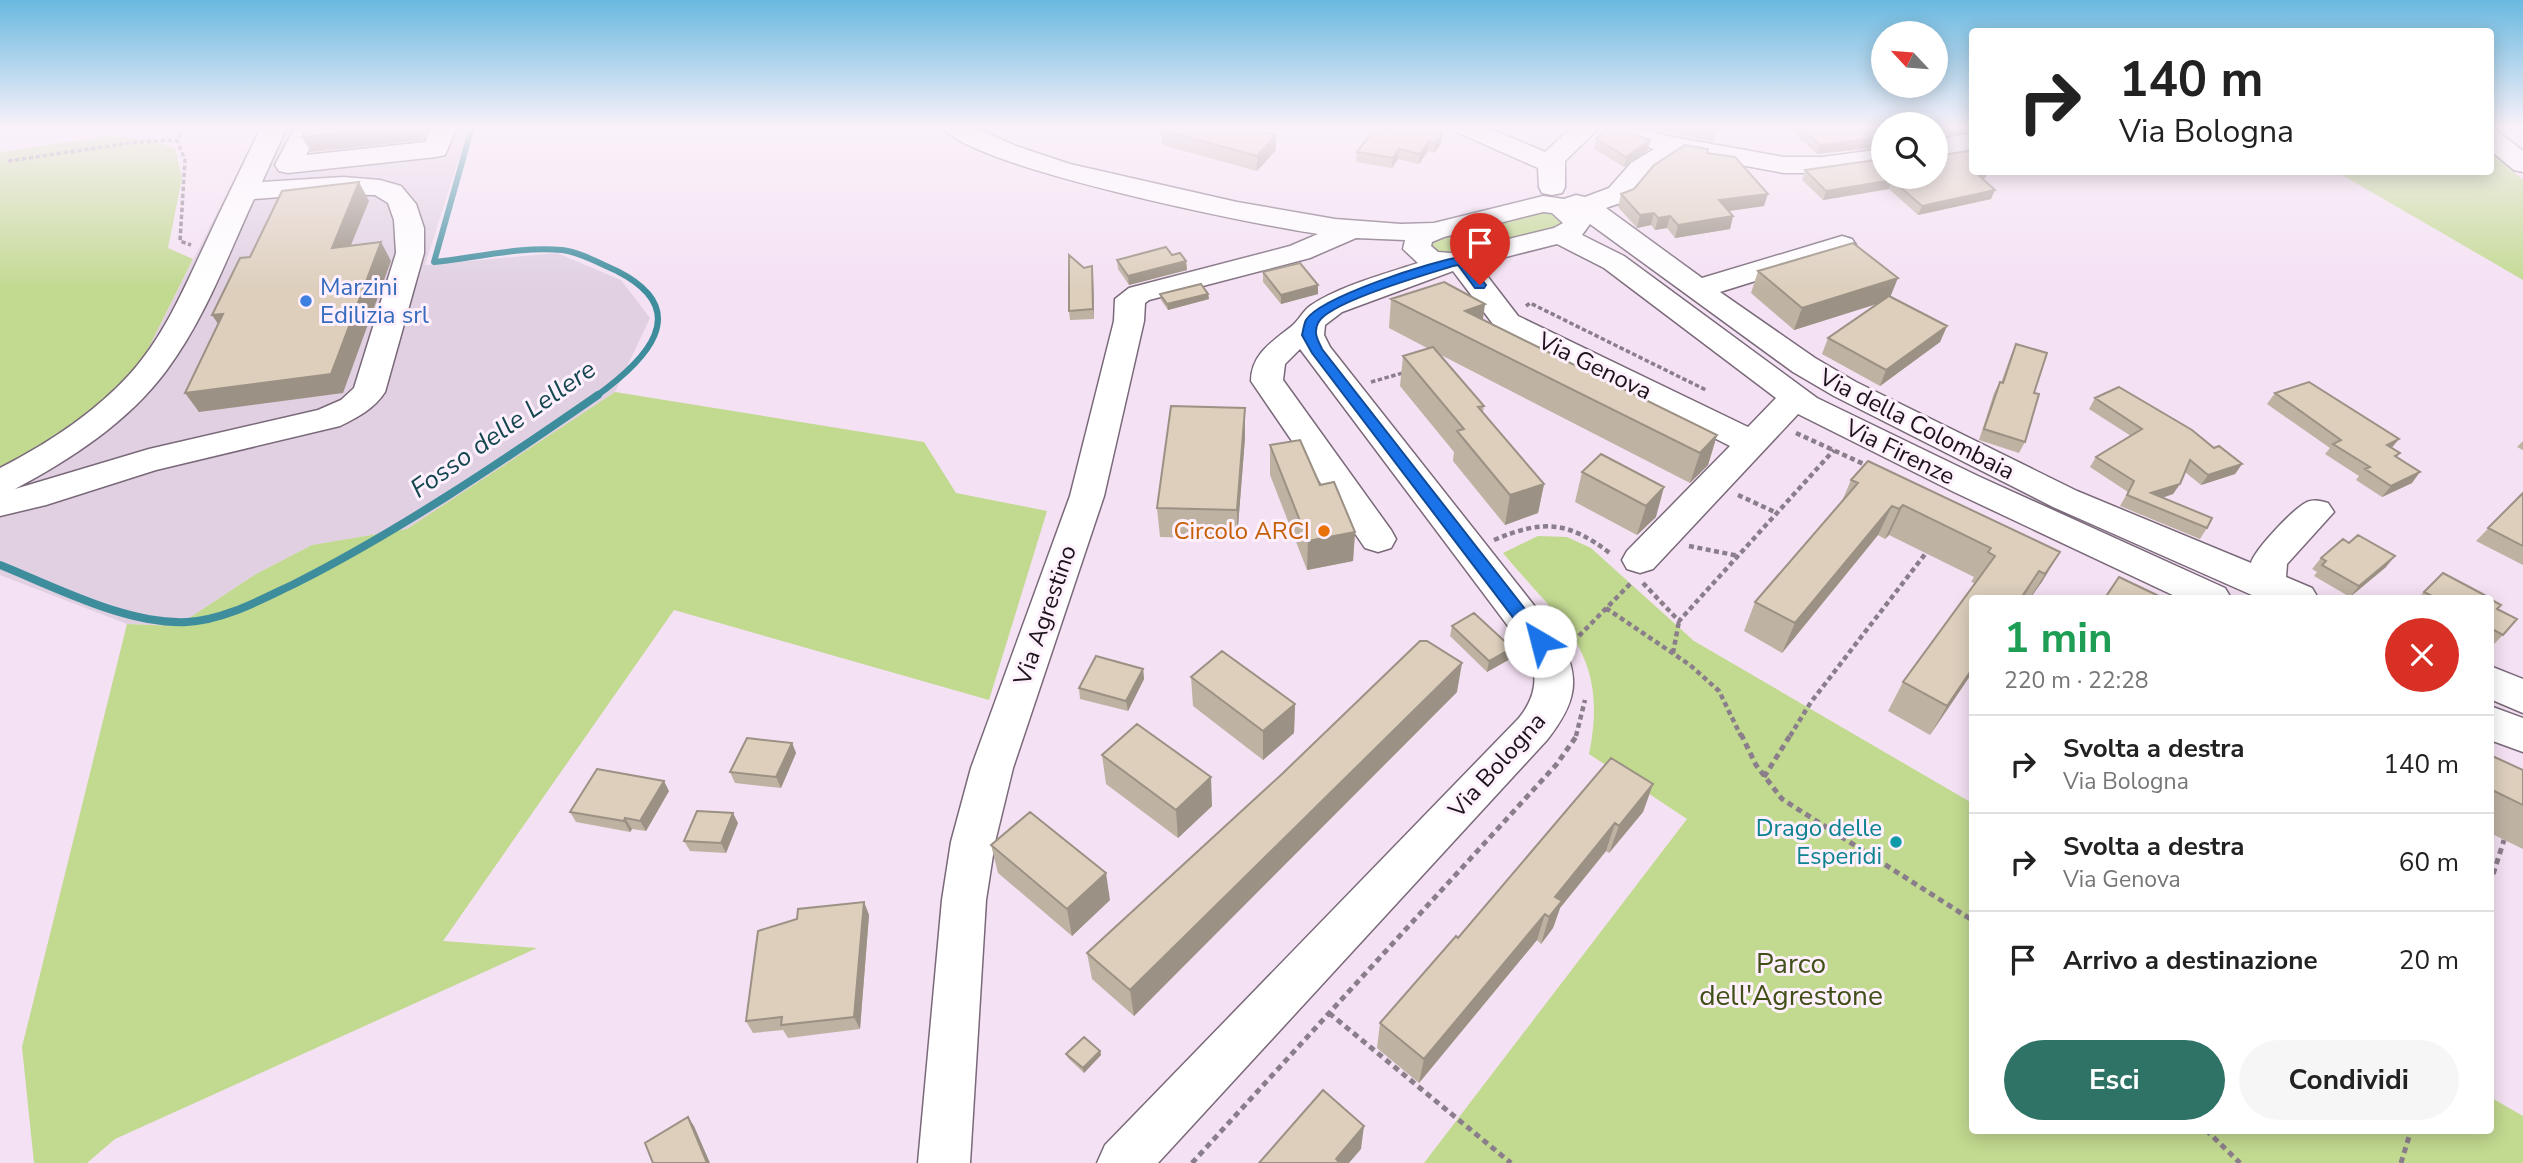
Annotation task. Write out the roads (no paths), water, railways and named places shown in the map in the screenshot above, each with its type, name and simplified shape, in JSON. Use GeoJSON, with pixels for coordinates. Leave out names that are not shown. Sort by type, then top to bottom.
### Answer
{"type":"FeatureCollection","features":[{"type":"Feature","properties":{"kind":"street"},"geometry":{"type":"LineString","coordinates":[[0,482],[87,428],[142,380],[181,324],[249,181]]}},
{"type":"Feature","properties":{"kind":"street"},"geometry":{"type":"LineString","coordinates":[[1106,181],[1255,215],[1366,231],[1424,244],[1536,205],[1569,216]]}},
{"type":"Feature","properties":{"kind":"street"},"geometry":{"type":"LineString","coordinates":[[1557,181],[1569,216]]}},
{"type":"Feature","properties":{"kind":"street"},"geometry":{"type":"LineString","coordinates":[[1378,539],[1267,381],[1266,371],[1271,360],[1309,328],[1315,317],[1326,308],[1385,284],[1456,262],[1569,216],[1619,194],[1630,181]]}},
{"type":"Feature","properties":{"kind":"street"},"geometry":{"type":"LineString","coordinates":[[0,505],[34,497],[149,460],[328,418],[352,407],[366,396],[410,253],[410,229],[402,205],[389,191],[366,186],[244,191]]}},
{"type":"Feature","properties":{"kind":"street","name":"Via Firenze"},"geometry":{"type":"LineString","coordinates":[[1569,216],[1773,421],[1966,484],[2205,595]]}},
{"type":"Feature","properties":{"kind":"street","name":"Via della Colombaia"},"geometry":{"type":"LineString","coordinates":[[1569,216],[1609,226],[1804,365],[1900,418],[2065,499],[2283,592]]}},
{"type":"Feature","properties":{"kind":"street","name":"Via Agrestino"},"geometry":{"type":"LineString","coordinates":[[944,1163],[964,900],[973,842],[992,768],[1087,496],[1129,321],[1130,299],[1139,294],[1300,252],[1366,231]]}},
{"type":"Feature","properties":{"kind":"street"},"geometry":{"type":"LineString","coordinates":[[1424,244],[1430,259],[1456,262]]}},
{"type":"Feature","properties":{"kind":"street"},"geometry":{"type":"LineString","coordinates":[[1385,284],[1411,266],[1424,244]]}},
{"type":"Feature","properties":{"kind":"street"},"geometry":{"type":"LineString","coordinates":[[1698,289],[1842,246]]}},
{"type":"Feature","properties":{"kind":"street","name":"Via Genova"},"geometry":{"type":"LineString","coordinates":[[1456,262],[1507,322],[1773,421]]}},
{"type":"Feature","properties":{"kind":"street","name":"Via Bologna"},"geometry":{"type":"LineString","coordinates":[[1123,1163],[1533,729],[1554,696],[1555,671],[1545,647],[1313,345],[1309,328]]}},
{"type":"Feature","properties":{"kind":"street"},"geometry":{"type":"LineString","coordinates":[[1640,560],[1773,421]]}},
{"type":"Feature","properties":{"kind":"street"},"geometry":{"type":"LineString","coordinates":[[2283,592],[2269,560],[2316,512]]}},
{"type":"Feature","properties":{"kind":"street"},"geometry":{"type":"LineString","coordinates":[[2494,683],[2523,698]]}},
{"type":"Feature","properties":{"kind":"street"},"geometry":{"type":"LineString","coordinates":[[2494,724],[2523,736]]}},
{"type":"Feature","properties":{"kind":"waterway","name":"Fosso delle Lellere"},"geometry":{"type":"LineString","coordinates":[[457,181],[434,262],[530,250],[569,251],[617,271],[641,286],[654,302],[658,319],[654,336],[645,352],[631,368],[595,397]]}},
{"type":"Feature","properties":{"kind":"waterway","name":"Fosso delle Lellere"},"geometry":{"type":"LineString","coordinates":[[0,565],[92,603],[140,617],[187,622],[215,617],[243,608],[296,583],[373,541],[488,470],[598,395]]}},
{"type":"Feature","properties":{"kind":"place","name":"Marzini Edilizia srl"},"geometry":{"type":"Point","coordinates":[306,301]}},
{"type":"Feature","properties":{"kind":"place","name":"Circolo ARCI"},"geometry":{"type":"Point","coordinates":[1324,531]}},
{"type":"Feature","properties":{"kind":"place","name":"Drago delle Esperidi"},"geometry":{"type":"Point","coordinates":[1896,842]}},
{"type":"Feature","properties":{"kind":"park label","name":"Parco dell'Agrestone"},"geometry":{"type":"Point","coordinates":[1791,980]}}]}
